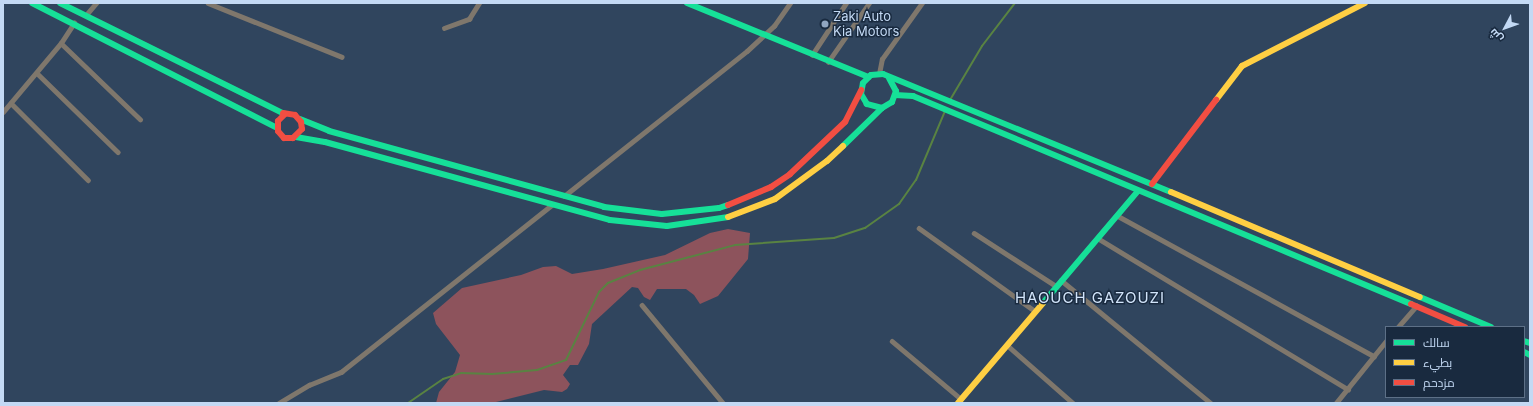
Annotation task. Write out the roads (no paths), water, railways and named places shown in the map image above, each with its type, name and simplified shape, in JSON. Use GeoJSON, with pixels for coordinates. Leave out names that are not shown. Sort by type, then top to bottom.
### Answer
{"type":"FeatureCollection","features":[{"type":"Feature","properties":{"kind":"main road"},"geometry":{"type":"LineString","coordinates":[[32,3],[74,23],[277,128],[284,138],[296,137],[325,142],[552,205],[610,220],[646,226],[689,225],[735,216],[776,198],[808,177],[882,108],[889,105],[895,95],[895,88],[889,78]]}},
{"type":"Feature","properties":{"kind":"main road"},"geometry":{"type":"LineString","coordinates":[[60,3],[285,114],[295,115],[300,119],[329,131],[611,208],[662,214],[691,213],[741,201],[771,187],[816,152],[845,122],[868,77]]}},
{"type":"Feature","properties":{"kind":"main road"},"geometry":{"type":"LineString","coordinates":[[687,3],[812,56],[868,77],[879,74],[958,105],[1152,184],[1489,326]]}},
{"type":"Feature","properties":{"kind":"main road"},"geometry":{"type":"LineString","coordinates":[[1152,184],[1242,66],[1365,3]]}},
{"type":"Feature","properties":{"kind":"main road"},"geometry":{"type":"LineString","coordinates":[[861,90],[867,104],[882,108]]}},
{"type":"Feature","properties":{"kind":"main road"},"geometry":{"type":"LineString","coordinates":[[895,95],[909,94],[1463,326]]}},
{"type":"Feature","properties":{"kind":"main road"},"geometry":{"type":"LineString","coordinates":[[277,128],[280,118],[285,114]]}},
{"type":"Feature","properties":{"kind":"main road"},"geometry":{"type":"LineString","coordinates":[[296,137],[302,129],[300,119]]}},
{"type":"Feature","properties":{"kind":"main road"},"geometry":{"type":"LineString","coordinates":[[960,401],[1061,280],[1099,239],[1138,191]]}},
{"type":"Feature","properties":{"kind":"street"},"geometry":{"type":"LineString","coordinates":[[86,15],[96,3]]}},
{"type":"Feature","properties":{"kind":"street"},"geometry":{"type":"LineString","coordinates":[[208,3],[342,58]]}},
{"type":"Feature","properties":{"kind":"street"},"geometry":{"type":"LineString","coordinates":[[444,28],[469,20],[479,3]]}},
{"type":"Feature","properties":{"kind":"street"},"geometry":{"type":"LineString","coordinates":[[564,196],[765,36],[790,3]]}},
{"type":"Feature","properties":{"kind":"street"},"geometry":{"type":"LineString","coordinates":[[812,56],[846,3]]}},
{"type":"Feature","properties":{"kind":"street"},"geometry":{"type":"LineString","coordinates":[[828,62],[869,3]]}},
{"type":"Feature","properties":{"kind":"street"},"geometry":{"type":"LineString","coordinates":[[879,74],[882,59],[922,3]]}},
{"type":"Feature","properties":{"kind":"street"},"geometry":{"type":"LineString","coordinates":[[3,112],[61,43],[74,23]]}},
{"type":"Feature","properties":{"kind":"street"},"geometry":{"type":"LineString","coordinates":[[61,43],[140,119]]}},
{"type":"Feature","properties":{"kind":"street"},"geometry":{"type":"LineString","coordinates":[[37,73],[118,152]]}},
{"type":"Feature","properties":{"kind":"street"},"geometry":{"type":"LineString","coordinates":[[11,104],[88,180]]}},
{"type":"Feature","properties":{"kind":"street"},"geometry":{"type":"LineString","coordinates":[[279,403],[309,385],[341,372],[552,205]]}},
{"type":"Feature","properties":{"kind":"street"},"geometry":{"type":"LineString","coordinates":[[1118,216],[1374,356]]}},
{"type":"Feature","properties":{"kind":"street"},"geometry":{"type":"LineString","coordinates":[[919,228],[1035,311]]}},
{"type":"Feature","properties":{"kind":"street"},"geometry":{"type":"LineString","coordinates":[[974,233],[1056,286]]}},
{"type":"Feature","properties":{"kind":"street"},"geometry":{"type":"LineString","coordinates":[[1099,239],[1348,389]]}},
{"type":"Feature","properties":{"kind":"street"},"geometry":{"type":"LineString","coordinates":[[1061,280],[1211,403]]}},
{"type":"Feature","properties":{"kind":"street"},"geometry":{"type":"LineString","coordinates":[[642,306],[723,403]]}},
{"type":"Feature","properties":{"kind":"street"},"geometry":{"type":"LineString","coordinates":[[1399,326],[1416,306]]}},
{"type":"Feature","properties":{"kind":"street"},"geometry":{"type":"LineString","coordinates":[[892,341],[960,401]]}},
{"type":"Feature","properties":{"kind":"street"},"geometry":{"type":"LineString","coordinates":[[1336,403],[1385,342]]}},
{"type":"Feature","properties":{"kind":"street"},"geometry":{"type":"LineString","coordinates":[[1007,345],[1074,403]]}},
{"type":"Feature","properties":{"kind":"street"},"geometry":{"type":"LineString","coordinates":[[1201,403],[1205,398]]}},
{"type":"Feature","properties":{"kind":"waterway"},"geometry":{"type":"LineString","coordinates":[[950,100],[982,46],[1015,3]]}},
{"type":"Feature","properties":{"kind":"waterway"},"geometry":{"type":"LineString","coordinates":[[408,403],[443,379],[461,373],[492,374],[537,370],[566,360],[599,292],[608,283],[640,270],[735,245],[834,238],[865,228],[899,204],[916,180],[945,111]]}},
{"type":"Feature","properties":{"kind":"place","name":"Zaki Auto Kia Motors"},"geometry":{"type":"Point","coordinates":[825,24]}},
{"type":"Feature","properties":{"kind":"district","name":"HAOUCH GAZOUZI"},"geometry":{"type":"Point","coordinates":[1090,298]}}]}
